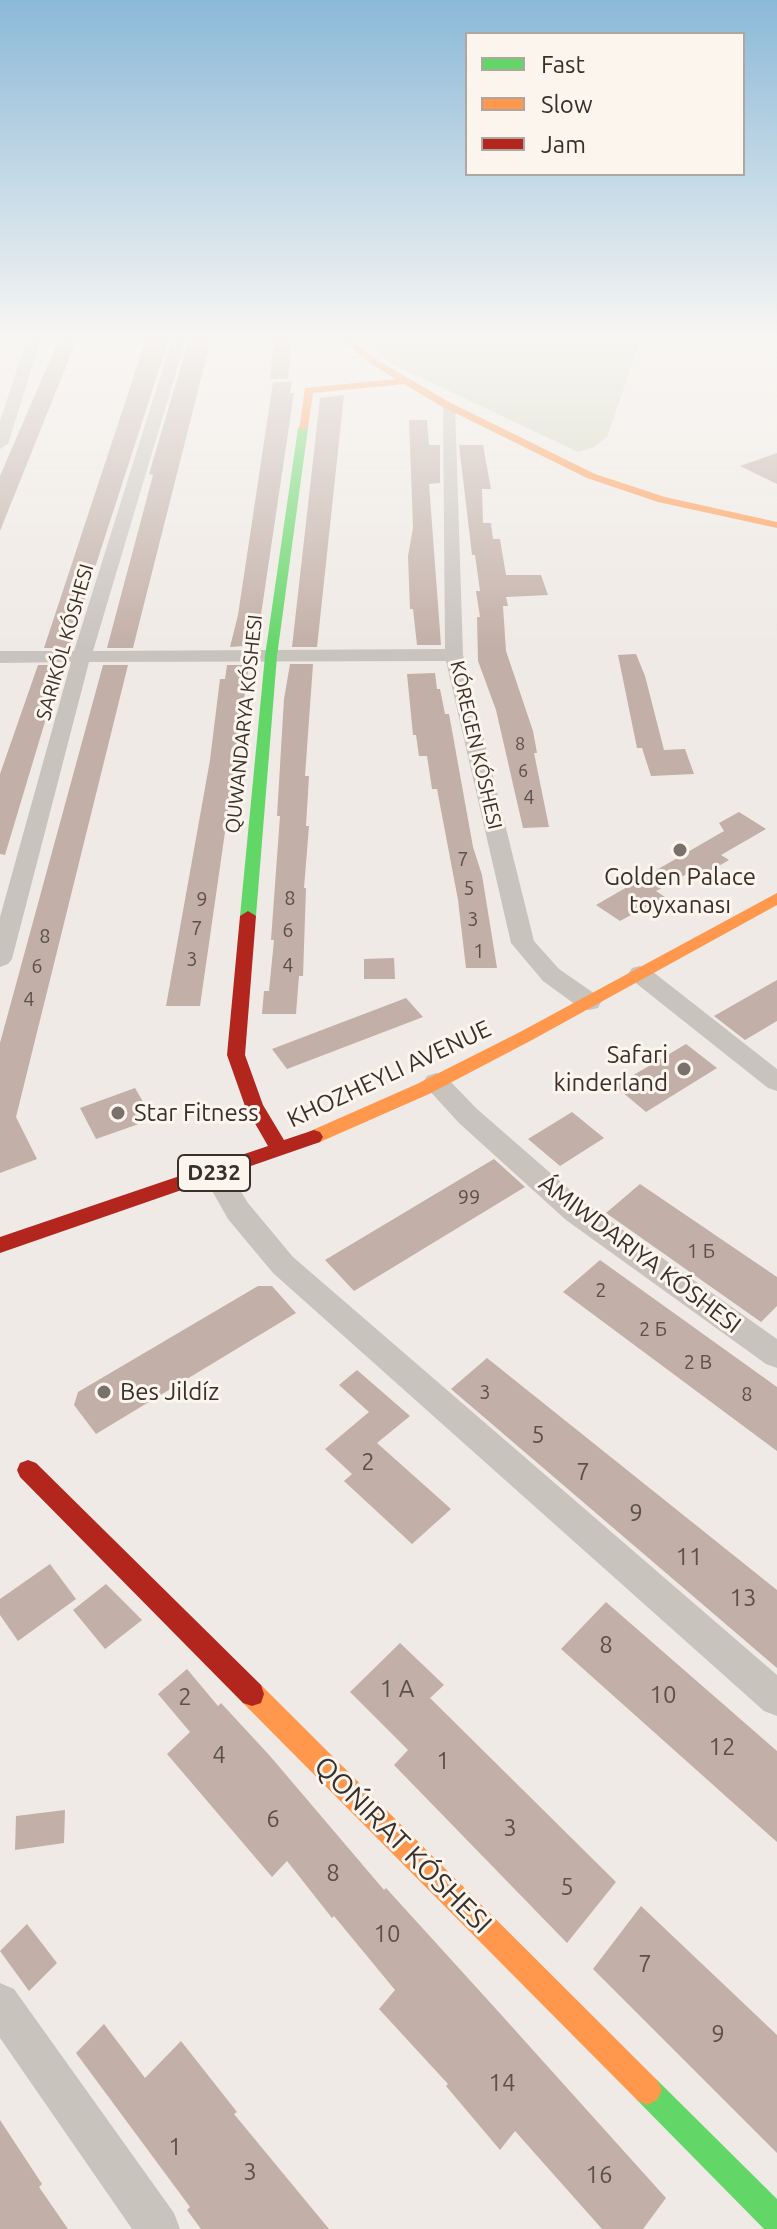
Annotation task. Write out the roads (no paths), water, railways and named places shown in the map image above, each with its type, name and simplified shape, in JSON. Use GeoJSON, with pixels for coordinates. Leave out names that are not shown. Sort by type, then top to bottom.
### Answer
{"type":"FeatureCollection","features":[{"type":"Feature","properties":{"kind":"street"},"geometry":{"type":"LineString","coordinates":[[0,959],[81,659],[147,443]]}},
{"type":"Feature","properties":{"kind":"street","name":"QUWANDARYA KÓSHESI"},"geometry":{"type":"LineString","coordinates":[[280,1150],[254,1106],[236,1055],[271,656],[301,443]]}},
{"type":"Feature","properties":{"kind":"street","name":"KÓREGEN KÓSHESI"},"geometry":{"type":"LineString","coordinates":[[451,443],[454,655],[523,943],[551,975],[589,1002]]}},
{"type":"Feature","properties":{"kind":"street"},"geometry":{"type":"LineString","coordinates":[[524,443],[591,476],[662,500],[777,525]]}},
{"type":"Feature","properties":{"kind":"street"},"geometry":{"type":"LineString","coordinates":[[0,657],[454,655]]}},
{"type":"Feature","properties":{"kind":"street","name":"KHOZHEYLI AVENUE"},"geometry":{"type":"LineString","coordinates":[[0,1245],[280,1150],[436,1082],[777,898]]}},
{"type":"Feature","properties":{"kind":"street"},"geometry":{"type":"LineString","coordinates":[[640,974],[777,1082]]}},
{"type":"Feature","properties":{"kind":"street"},"geometry":{"type":"LineString","coordinates":[[436,1082],[468,1116],[576,1212],[777,1355]]}},
{"type":"Feature","properties":{"kind":"street"},"geometry":{"type":"LineString","coordinates":[[215,1173],[238,1211],[283,1265],[777,1698]]}},
{"type":"Feature","properties":{"kind":"street"},"geometry":{"type":"LineString","coordinates":[[28,1470],[777,2220]]}},
{"type":"Feature","properties":{"kind":"street"},"geometry":{"type":"LineString","coordinates":[[0,2003],[158,2229]]}},
{"type":"Feature","properties":{"kind":"place","name":"Golden Palace toyxanası"},"geometry":{"type":"Point","coordinates":[680,850]}},
{"type":"Feature","properties":{"kind":"place","name":"Safari kinderland"},"geometry":{"type":"Point","coordinates":[684,1069]}},
{"type":"Feature","properties":{"kind":"place","name":"Star Fitness"},"geometry":{"type":"Point","coordinates":[118,1113]}},
{"type":"Feature","properties":{"kind":"place","name":"Bes Jildíz"},"geometry":{"type":"Point","coordinates":[104,1392]}}]}
